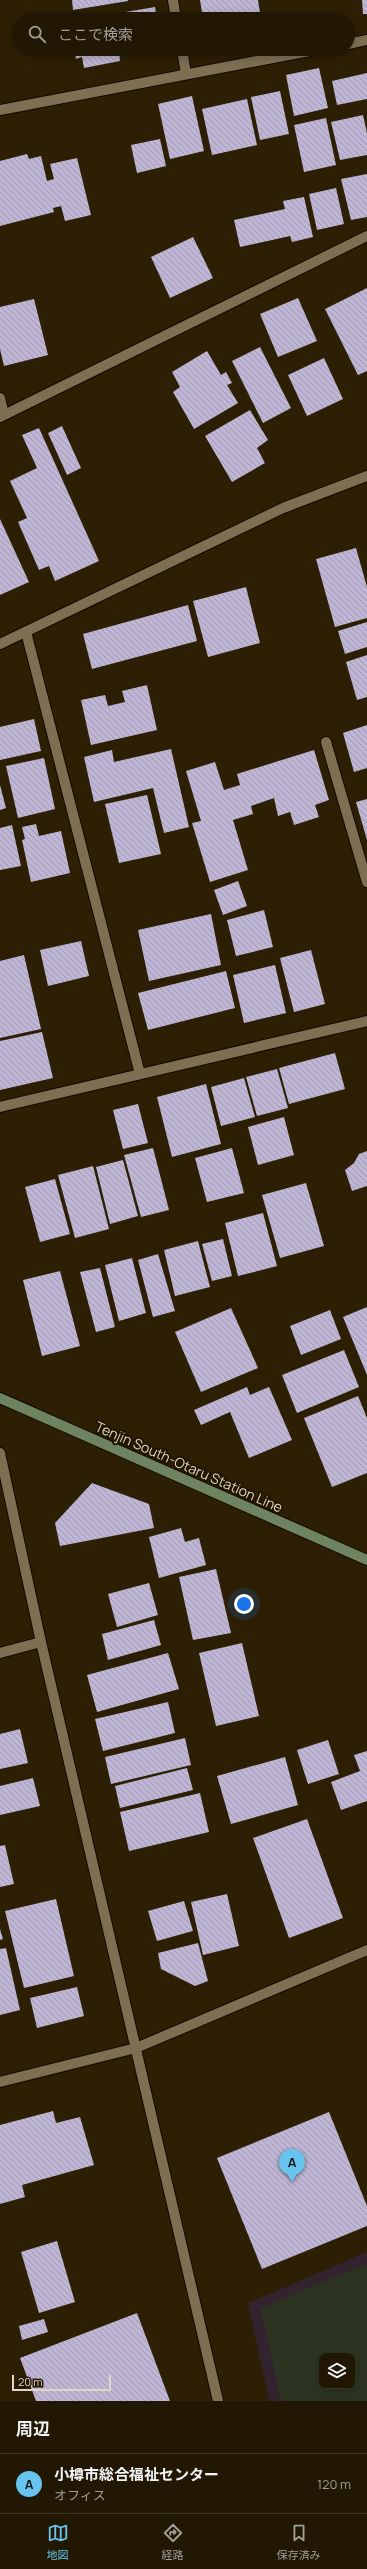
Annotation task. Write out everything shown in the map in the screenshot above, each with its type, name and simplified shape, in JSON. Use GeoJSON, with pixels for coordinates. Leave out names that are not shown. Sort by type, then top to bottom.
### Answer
{"type":"FeatureCollection","features":[{"type":"Feature","properties":{"kind":"main road","name":"Tenjin South-Otaru Station Line"},"geometry":{"type":"LineString","coordinates":[[0,1398],[367,1560]]}},
{"type":"Feature","properties":{"kind":"street"},"geometry":{"type":"LineString","coordinates":[[173,0],[175,12]]}},
{"type":"Feature","properties":{"kind":"street"},"geometry":{"type":"LineString","coordinates":[[355,43],[367,40]]}},
{"type":"Feature","properties":{"kind":"street"},"geometry":{"type":"LineString","coordinates":[[183,56],[186,74]]}},
{"type":"Feature","properties":{"kind":"street"},"geometry":{"type":"LineString","coordinates":[[0,110],[282,56]]}},
{"type":"Feature","properties":{"kind":"street"},"geometry":{"type":"LineString","coordinates":[[0,398],[2,416],[367,236]]}},
{"type":"Feature","properties":{"kind":"street"},"geometry":{"type":"LineString","coordinates":[[0,644],[283,508],[367,476]]}},
{"type":"Feature","properties":{"kind":"street"},"geometry":{"type":"LineString","coordinates":[[26,632],[140,1074]]}},
{"type":"Feature","properties":{"kind":"street"},"geometry":{"type":"LineString","coordinates":[[326,742],[367,882]]}},
{"type":"Feature","properties":{"kind":"street"},"geometry":{"type":"LineString","coordinates":[[0,1107],[367,1021]]}},
{"type":"Feature","properties":{"kind":"street"},"geometry":{"type":"LineString","coordinates":[[0,1453],[41,1642],[218,2401]]}},
{"type":"Feature","properties":{"kind":"street"},"geometry":{"type":"LineString","coordinates":[[0,1653],[41,1642]]}},
{"type":"Feature","properties":{"kind":"street"},"geometry":{"type":"LineString","coordinates":[[0,1644],[10,1650]]}},
{"type":"Feature","properties":{"kind":"street"},"geometry":{"type":"LineString","coordinates":[[0,2082],[136,2048],[367,1950]]}},
{"type":"Feature","properties":{"kind":"shaded area"},"geometry":{"type":"Polygon","coordinates":[[[367,2252],[367,2401],[269,2401],[248,2303],[367,2252]]]}},
{"type":"Feature","properties":{"kind":"green space"},"geometry":{"type":"Polygon","coordinates":[[[367,2264],[367,2401],[281,2401],[261,2308],[367,2264]]]}},
{"type":"Feature","properties":{"kind":"building"},"geometry":{"type":"Polygon","coordinates":[[[72,0],[128,0],[128,1],[73,10],[72,0]]]}},
{"type":"Feature","properties":{"kind":"building"},"geometry":{"type":"Polygon","coordinates":[[[200,0],[258,0],[260,12],[202,12],[200,0]]]}},
{"type":"Feature","properties":{"kind":"building"},"geometry":{"type":"Polygon","coordinates":[[[362,0],[367,0],[367,14],[363,14],[362,0]]]}},
{"type":"Feature","properties":{"kind":"building"},"geometry":{"type":"Polygon","coordinates":[[[155,7],[156,12],[125,12],[155,7]]]}},
{"type":"Feature","properties":{"kind":"building"},"geometry":{"type":"Polygon","coordinates":[[[75,56],[120,56],[120,61],[84,68],[82,57],[76,59],[75,56]]]}},
{"type":"Feature","properties":{"kind":"building"},"geometry":{"type":"Polygon","coordinates":[[[319,68],[328,108],[294,116],[286,75],[319,68]]]}},
{"type":"Feature","properties":{"kind":"building"},"geometry":{"type":"Polygon","coordinates":[[[367,73],[367,99],[337,105],[332,81],[367,73]]]}},
{"type":"Feature","properties":{"kind":"building"},"geometry":{"type":"Polygon","coordinates":[[[280,91],[289,134],[260,140],[251,97],[280,91]]]}},
{"type":"Feature","properties":{"kind":"building"},"geometry":{"type":"Polygon","coordinates":[[[192,96],[204,151],[170,159],[158,104],[192,96]]]}},
{"type":"Feature","properties":{"kind":"building"},"geometry":{"type":"Polygon","coordinates":[[[247,99],[257,145],[212,155],[202,109],[247,99]]]}},
{"type":"Feature","properties":{"kind":"building"},"geometry":{"type":"Polygon","coordinates":[[[363,115],[367,133],[367,155],[340,160],[331,122],[363,115]]]}},
{"type":"Feature","properties":{"kind":"building"},"geometry":{"type":"Polygon","coordinates":[[[326,118],[336,165],[304,172],[294,125],[326,118]]]}},
{"type":"Feature","properties":{"kind":"building"},"geometry":{"type":"Polygon","coordinates":[[[160,139],[166,166],[137,173],[131,145],[160,139]]]}},
{"type":"Feature","properties":{"kind":"building"},"geometry":{"type":"Polygon","coordinates":[[[27,154],[29,159],[41,156],[47,181],[54,179],[50,164],[77,158],[91,215],[65,221],[61,206],[53,208],[54,212],[0,226],[0,161],[27,154]]]}},
{"type":"Feature","properties":{"kind":"building"},"geometry":{"type":"Polygon","coordinates":[[[367,174],[367,217],[351,220],[341,179],[367,174]]]}},
{"type":"Feature","properties":{"kind":"building"},"geometry":{"type":"Polygon","coordinates":[[[336,188],[344,224],[317,230],[309,194],[336,188]]]}},
{"type":"Feature","properties":{"kind":"building"},"geometry":{"type":"Polygon","coordinates":[[[304,197],[313,237],[292,242],[290,236],[240,247],[234,220],[285,209],[283,201],[304,197]]]}},
{"type":"Feature","properties":{"kind":"building"},"geometry":{"type":"Polygon","coordinates":[[[193,237],[213,278],[170,298],[151,257],[193,237]]]}},
{"type":"Feature","properties":{"kind":"building"},"geometry":{"type":"Polygon","coordinates":[[[367,288],[367,371],[358,375],[325,309],[367,288]]]}},
{"type":"Feature","properties":{"kind":"building"},"geometry":{"type":"Polygon","coordinates":[[[298,298],[317,341],[278,357],[260,314],[298,298]]]}},
{"type":"Feature","properties":{"kind":"building"},"geometry":{"type":"Polygon","coordinates":[[[34,299],[48,355],[4,366],[0,349],[0,307],[34,299]]]}},
{"type":"Feature","properties":{"kind":"building"},"geometry":{"type":"Polygon","coordinates":[[[260,347],[291,408],[263,423],[232,361],[260,347]]]}},
{"type":"Feature","properties":{"kind":"building"},"geometry":{"type":"Polygon","coordinates":[[[207,351],[221,375],[226,372],[232,383],[227,385],[238,403],[194,429],[173,392],[180,387],[172,372],[207,351]]]}},
{"type":"Feature","properties":{"kind":"building"},"geometry":{"type":"Polygon","coordinates":[[[324,358],[343,399],[307,416],[288,375],[324,358]]]}},
{"type":"Feature","properties":{"kind":"building"},"geometry":{"type":"Polygon","coordinates":[[[250,410],[268,440],[257,448],[265,463],[232,482],[205,436],[250,410]]]}},
{"type":"Feature","properties":{"kind":"building"},"geometry":{"type":"Polygon","coordinates":[[[62,426],[81,468],[67,475],[48,433],[62,426]]]}},
{"type":"Feature","properties":{"kind":"building"},"geometry":{"type":"Polygon","coordinates":[[[39,428],[99,561],[55,581],[49,566],[39,570],[18,522],[27,518],[10,481],[37,468],[22,435],[39,428]]]}},
{"type":"Feature","properties":{"kind":"building"},"geometry":{"type":"Polygon","coordinates":[[[0,519],[29,582],[0,595],[0,519]]]}},
{"type":"Feature","properties":{"kind":"building"},"geometry":{"type":"Polygon","coordinates":[[[356,548],[367,587],[367,618],[335,627],[316,559],[356,548]]]}},
{"type":"Feature","properties":{"kind":"building"},"geometry":{"type":"Polygon","coordinates":[[[246,587],[260,643],[208,657],[193,601],[246,587]]]}},
{"type":"Feature","properties":{"kind":"building"},"geometry":{"type":"Polygon","coordinates":[[[188,605],[197,641],[92,669],[83,634],[188,605]]]}},
{"type":"Feature","properties":{"kind":"building"},"geometry":{"type":"Polygon","coordinates":[[[367,622],[367,647],[345,654],[338,631],[367,622]]]}},
{"type":"Feature","properties":{"kind":"building"},"geometry":{"type":"Polygon","coordinates":[[[367,655],[367,697],[357,700],[346,662],[367,655]]]}},
{"type":"Feature","properties":{"kind":"building"},"geometry":{"type":"Polygon","coordinates":[[[147,685],[157,730],[91,745],[81,700],[105,695],[108,706],[125,702],[122,691],[147,685]]]}},
{"type":"Feature","properties":{"kind":"building"},"geometry":{"type":"Polygon","coordinates":[[[34,719],[41,751],[0,760],[0,727],[34,719]]]}},
{"type":"Feature","properties":{"kind":"building"},"geometry":{"type":"Polygon","coordinates":[[[367,725],[367,768],[354,772],[343,733],[367,725]]]}},
{"type":"Feature","properties":{"kind":"building"},"geometry":{"type":"Polygon","coordinates":[[[171,749],[189,827],[164,833],[153,788],[94,802],[84,757],[112,750],[114,762],[171,749]]]}},
{"type":"Feature","properties":{"kind":"building"},"geometry":{"type":"Polygon","coordinates":[[[314,750],[329,800],[315,805],[319,817],[294,825],[290,812],[278,816],[274,798],[251,806],[253,814],[233,820],[248,870],[210,882],[192,823],[201,821],[186,771],[215,762],[224,790],[240,785],[237,774],[314,750]]]}},
{"type":"Feature","properties":{"kind":"building"},"geometry":{"type":"Polygon","coordinates":[[[44,758],[55,809],[18,818],[6,766],[44,758]]]}},
{"type":"Feature","properties":{"kind":"building"},"geometry":{"type":"Polygon","coordinates":[[[0,785],[6,808],[0,810],[0,785]]]}},
{"type":"Feature","properties":{"kind":"building"},"geometry":{"type":"Polygon","coordinates":[[[147,795],[161,854],[119,863],[105,804],[147,795]]]}},
{"type":"Feature","properties":{"kind":"building"},"geometry":{"type":"Polygon","coordinates":[[[367,799],[367,840],[356,802],[367,799]]]}},
{"type":"Feature","properties":{"kind":"building"},"geometry":{"type":"Polygon","coordinates":[[[36,824],[39,836],[61,831],[70,873],[31,882],[22,840],[25,839],[22,827],[36,824]]]}},
{"type":"Feature","properties":{"kind":"building"},"geometry":{"type":"Polygon","coordinates":[[[12,825],[21,866],[0,870],[0,828],[12,825]]]}},
{"type":"Feature","properties":{"kind":"building"},"geometry":{"type":"Polygon","coordinates":[[[238,881],[247,906],[223,915],[214,890],[238,881]]]}},
{"type":"Feature","properties":{"kind":"building"},"geometry":{"type":"Polygon","coordinates":[[[264,910],[273,947],[236,956],[227,920],[264,910]]]}},
{"type":"Feature","properties":{"kind":"building"},"geometry":{"type":"Polygon","coordinates":[[[211,914],[221,965],[149,981],[138,930],[211,914]]]}},
{"type":"Feature","properties":{"kind":"building"},"geometry":{"type":"Polygon","coordinates":[[[81,941],[89,976],[48,986],[40,950],[81,941]]]}},
{"type":"Feature","properties":{"kind":"building"},"geometry":{"type":"Polygon","coordinates":[[[311,950],[325,1004],[294,1012],[280,958],[311,950]]]}},
{"type":"Feature","properties":{"kind":"building"},"geometry":{"type":"Polygon","coordinates":[[[24,955],[41,1029],[0,1038],[0,961],[24,955]]]}},
{"type":"Feature","properties":{"kind":"building"},"geometry":{"type":"Polygon","coordinates":[[[275,965],[286,1013],[244,1023],[233,975],[275,965]]]}},
{"type":"Feature","properties":{"kind":"building"},"geometry":{"type":"Polygon","coordinates":[[[226,971],[235,1008],[148,1030],[138,993],[226,971]]]}},
{"type":"Feature","properties":{"kind":"building"},"geometry":{"type":"Polygon","coordinates":[[[42,1032],[53,1078],[0,1090],[0,1041],[42,1032]]]}},
{"type":"Feature","properties":{"kind":"building"},"geometry":{"type":"Polygon","coordinates":[[[335,1053],[345,1089],[289,1104],[279,1068],[335,1053]]]}},
{"type":"Feature","properties":{"kind":"building"},"geometry":{"type":"Polygon","coordinates":[[[277,1069],[288,1108],[257,1116],[246,1077],[277,1069]]]}},
{"type":"Feature","properties":{"kind":"building"},"geometry":{"type":"Polygon","coordinates":[[[244,1078],[255,1117],[221,1126],[211,1087],[244,1078]]]}},
{"type":"Feature","properties":{"kind":"building"},"geometry":{"type":"Polygon","coordinates":[[[206,1084],[221,1144],[172,1157],[157,1097],[206,1084]]]}},
{"type":"Feature","properties":{"kind":"building"},"geometry":{"type":"Polygon","coordinates":[[[138,1104],[148,1143],[123,1149],[113,1110],[138,1104]]]}},
{"type":"Feature","properties":{"kind":"building"},"geometry":{"type":"Polygon","coordinates":[[[284,1117],[294,1155],[258,1165],[248,1127],[284,1117]]]}},
{"type":"Feature","properties":{"kind":"building"},"geometry":{"type":"Polygon","coordinates":[[[153,1148],[169,1210],[141,1217],[124,1155],[153,1148]]]}},
{"type":"Feature","properties":{"kind":"building"},"geometry":{"type":"Polygon","coordinates":[[[232,1148],[244,1193],[207,1202],[195,1158],[232,1148]]]}},
{"type":"Feature","properties":{"kind":"building"},"geometry":{"type":"Polygon","coordinates":[[[367,1151],[367,1186],[352,1191],[345,1170],[354,1163],[359,1154],[367,1151]]]}},
{"type":"Feature","properties":{"kind":"building"},"geometry":{"type":"Polygon","coordinates":[[[123,1160],[138,1216],[110,1224],[96,1167],[123,1160]]]}},
{"type":"Feature","properties":{"kind":"building"},"geometry":{"type":"Polygon","coordinates":[[[93,1166],[109,1229],[75,1238],[58,1175],[93,1166]]]}},
{"type":"Feature","properties":{"kind":"building"},"geometry":{"type":"Polygon","coordinates":[[[55,1179],[70,1234],[40,1242],[25,1187],[55,1179]]]}},
{"type":"Feature","properties":{"kind":"building"},"geometry":{"type":"Polygon","coordinates":[[[306,1183],[324,1246],[280,1258],[262,1195],[306,1183]]]}},
{"type":"Feature","properties":{"kind":"building"},"geometry":{"type":"Polygon","coordinates":[[[263,1213],[277,1266],[238,1276],[225,1223],[263,1213]]]}},
{"type":"Feature","properties":{"kind":"building"},"geometry":{"type":"Polygon","coordinates":[[[223,1239],[232,1276],[212,1281],[202,1244],[223,1239]]]}},
{"type":"Feature","properties":{"kind":"building"},"geometry":{"type":"Polygon","coordinates":[[[198,1241],[210,1287],[175,1296],[164,1250],[198,1241]]]}},
{"type":"Feature","properties":{"kind":"building"},"geometry":{"type":"Polygon","coordinates":[[[158,1254],[175,1311],[153,1317],[138,1260],[158,1254]]]}},
{"type":"Feature","properties":{"kind":"building"},"geometry":{"type":"Polygon","coordinates":[[[132,1258],[146,1313],[119,1321],[105,1265],[132,1258]]]}},
{"type":"Feature","properties":{"kind":"building"},"geometry":{"type":"Polygon","coordinates":[[[100,1268],[115,1327],[96,1332],[80,1272],[100,1268]]]}},
{"type":"Feature","properties":{"kind":"building"},"geometry":{"type":"Polygon","coordinates":[[[60,1271],[80,1346],[42,1356],[23,1280],[60,1271]]]}},
{"type":"Feature","properties":{"kind":"building"},"geometry":{"type":"Polygon","coordinates":[[[367,1307],[367,1375],[343,1317],[367,1307]]]}},
{"type":"Feature","properties":{"kind":"building"},"geometry":{"type":"Polygon","coordinates":[[[231,1308],[258,1368],[201,1392],[175,1332],[231,1308]]]}},
{"type":"Feature","properties":{"kind":"building"},"geometry":{"type":"Polygon","coordinates":[[[330,1310],[341,1339],[301,1355],[290,1326],[330,1310]]]}},
{"type":"Feature","properties":{"kind":"building"},"geometry":{"type":"Polygon","coordinates":[[[344,1350],[359,1387],[297,1413],[282,1375],[344,1350]]]}},
{"type":"Feature","properties":{"kind":"building"},"geometry":{"type":"Polygon","coordinates":[[[247,1387],[250,1395],[269,1387],[292,1440],[249,1458],[230,1412],[201,1425],[194,1410],[247,1387]]]}},
{"type":"Feature","properties":{"kind":"building"},"geometry":{"type":"Polygon","coordinates":[[[358,1396],[367,1418],[367,1473],[332,1487],[304,1418],[358,1396]]]}},
{"type":"Feature","properties":{"kind":"building"},"geometry":{"type":"Polygon","coordinates":[[[92,1483],[149,1504],[154,1528],[60,1546],[55,1523],[92,1483]]]}},
{"type":"Feature","properties":{"kind":"building"},"geometry":{"type":"Polygon","coordinates":[[[181,1528],[185,1542],[199,1538],[206,1565],[159,1578],[149,1537],[181,1528]]]}},
{"type":"Feature","properties":{"kind":"building"},"geometry":{"type":"Polygon","coordinates":[[[216,1569],[231,1633],[193,1640],[179,1577],[216,1569]]]}},
{"type":"Feature","properties":{"kind":"building"},"geometry":{"type":"Polygon","coordinates":[[[149,1583],[158,1615],[117,1627],[108,1594],[149,1583]]]}},
{"type":"Feature","properties":{"kind":"building"},"geometry":{"type":"Polygon","coordinates":[[[154,1620],[161,1645],[108,1660],[102,1634],[154,1620]]]}},
{"type":"Feature","properties":{"kind":"building"},"geometry":{"type":"Polygon","coordinates":[[[242,1643],[259,1716],[216,1726],[199,1653],[242,1643]]]}},
{"type":"Feature","properties":{"kind":"building"},"geometry":{"type":"Polygon","coordinates":[[[168,1653],[179,1689],[97,1712],[87,1675],[168,1653]]]}},
{"type":"Feature","properties":{"kind":"building"},"geometry":{"type":"Polygon","coordinates":[[[168,1702],[175,1733],[103,1751],[95,1719],[168,1702]]]}},
{"type":"Feature","properties":{"kind":"building"},"geometry":{"type":"Polygon","coordinates":[[[20,1729],[28,1763],[0,1769],[0,1734],[20,1729]]]}},
{"type":"Feature","properties":{"kind":"building"},"geometry":{"type":"Polygon","coordinates":[[[185,1738],[191,1765],[111,1784],[105,1757],[185,1738]]]}},
{"type":"Feature","properties":{"kind":"building"},"geometry":{"type":"Polygon","coordinates":[[[328,1740],[339,1774],[308,1784],[297,1750],[328,1740]]]}},
{"type":"Feature","properties":{"kind":"building"},"geometry":{"type":"Polygon","coordinates":[[[367,1751],[367,1801],[341,1810],[331,1782],[360,1771],[354,1755],[367,1751]]]}},
{"type":"Feature","properties":{"kind":"building"},"geometry":{"type":"Polygon","coordinates":[[[285,1757],[298,1805],[231,1824],[217,1776],[285,1757]]]}},
{"type":"Feature","properties":{"kind":"building"},"geometry":{"type":"Polygon","coordinates":[[[187,1768],[193,1790],[120,1808],[115,1786],[187,1768]]]}},
{"type":"Feature","properties":{"kind":"building"},"geometry":{"type":"Polygon","coordinates":[[[33,1778],[40,1806],[0,1815],[0,1786],[33,1778]]]}},
{"type":"Feature","properties":{"kind":"building"},"geometry":{"type":"Polygon","coordinates":[[[200,1793],[209,1832],[129,1851],[120,1812],[200,1793]]]}},
{"type":"Feature","properties":{"kind":"building"},"geometry":{"type":"Polygon","coordinates":[[[307,1819],[343,1918],[289,1938],[253,1838],[307,1819]]]}},
{"type":"Feature","properties":{"kind":"building"},"geometry":{"type":"Polygon","coordinates":[[[5,1845],[14,1884],[0,1887],[0,1846],[5,1845]]]}},
{"type":"Feature","properties":{"kind":"building"},"geometry":{"type":"Polygon","coordinates":[[[227,1894],[239,1946],[203,1955],[191,1902],[227,1894]]]}},
{"type":"Feature","properties":{"kind":"building"},"geometry":{"type":"Polygon","coordinates":[[[56,1899],[74,1976],[24,1988],[5,1911],[56,1899]]]}},
{"type":"Feature","properties":{"kind":"building"},"geometry":{"type":"Polygon","coordinates":[[[184,1901],[193,1931],[157,1941],[148,1911],[184,1901]]]}},
{"type":"Feature","properties":{"kind":"building"},"geometry":{"type":"Polygon","coordinates":[[[0,1929],[3,1939],[0,1940],[0,1929]]]}},
{"type":"Feature","properties":{"kind":"building"},"geometry":{"type":"Polygon","coordinates":[[[198,1943],[208,1981],[195,1986],[161,1969],[158,1953],[198,1943]]]}},
{"type":"Feature","properties":{"kind":"building"},"geometry":{"type":"Polygon","coordinates":[[[6,1948],[20,2010],[0,2015],[0,1949],[6,1948]]]}},
{"type":"Feature","properties":{"kind":"building"},"geometry":{"type":"Polygon","coordinates":[[[77,1987],[84,2016],[37,2028],[30,1998],[77,1987]]]}},
{"type":"Feature","properties":{"kind":"building"},"geometry":{"type":"Polygon","coordinates":[[[53,2111],[56,2123],[80,2117],[94,2165],[22,2185],[25,2197],[0,2204],[0,2125],[53,2111]]]}},
{"type":"Feature","properties":{"kind":"building"},"geometry":{"type":"Polygon","coordinates":[[[329,2112],[367,2206],[367,2226],[262,2269],[217,2158],[329,2112]]]}},
{"type":"Feature","properties":{"kind":"building"},"geometry":{"type":"Polygon","coordinates":[[[57,2241],[75,2302],[39,2313],[21,2252],[57,2241]]]}},
{"type":"Feature","properties":{"kind":"building"},"geometry":{"type":"Polygon","coordinates":[[[137,2313],[170,2401],[36,2401],[20,2358],[137,2313]]]}},
{"type":"Feature","properties":{"kind":"building"},"geometry":{"type":"Polygon","coordinates":[[[44,2319],[48,2332],[22,2340],[19,2326],[44,2319]]]}},
{"type":"Feature","properties":{"kind":"place","name":"小樽市総合福祉センター"},"geometry":{"type":"Point","coordinates":[292,2182]}}]}
